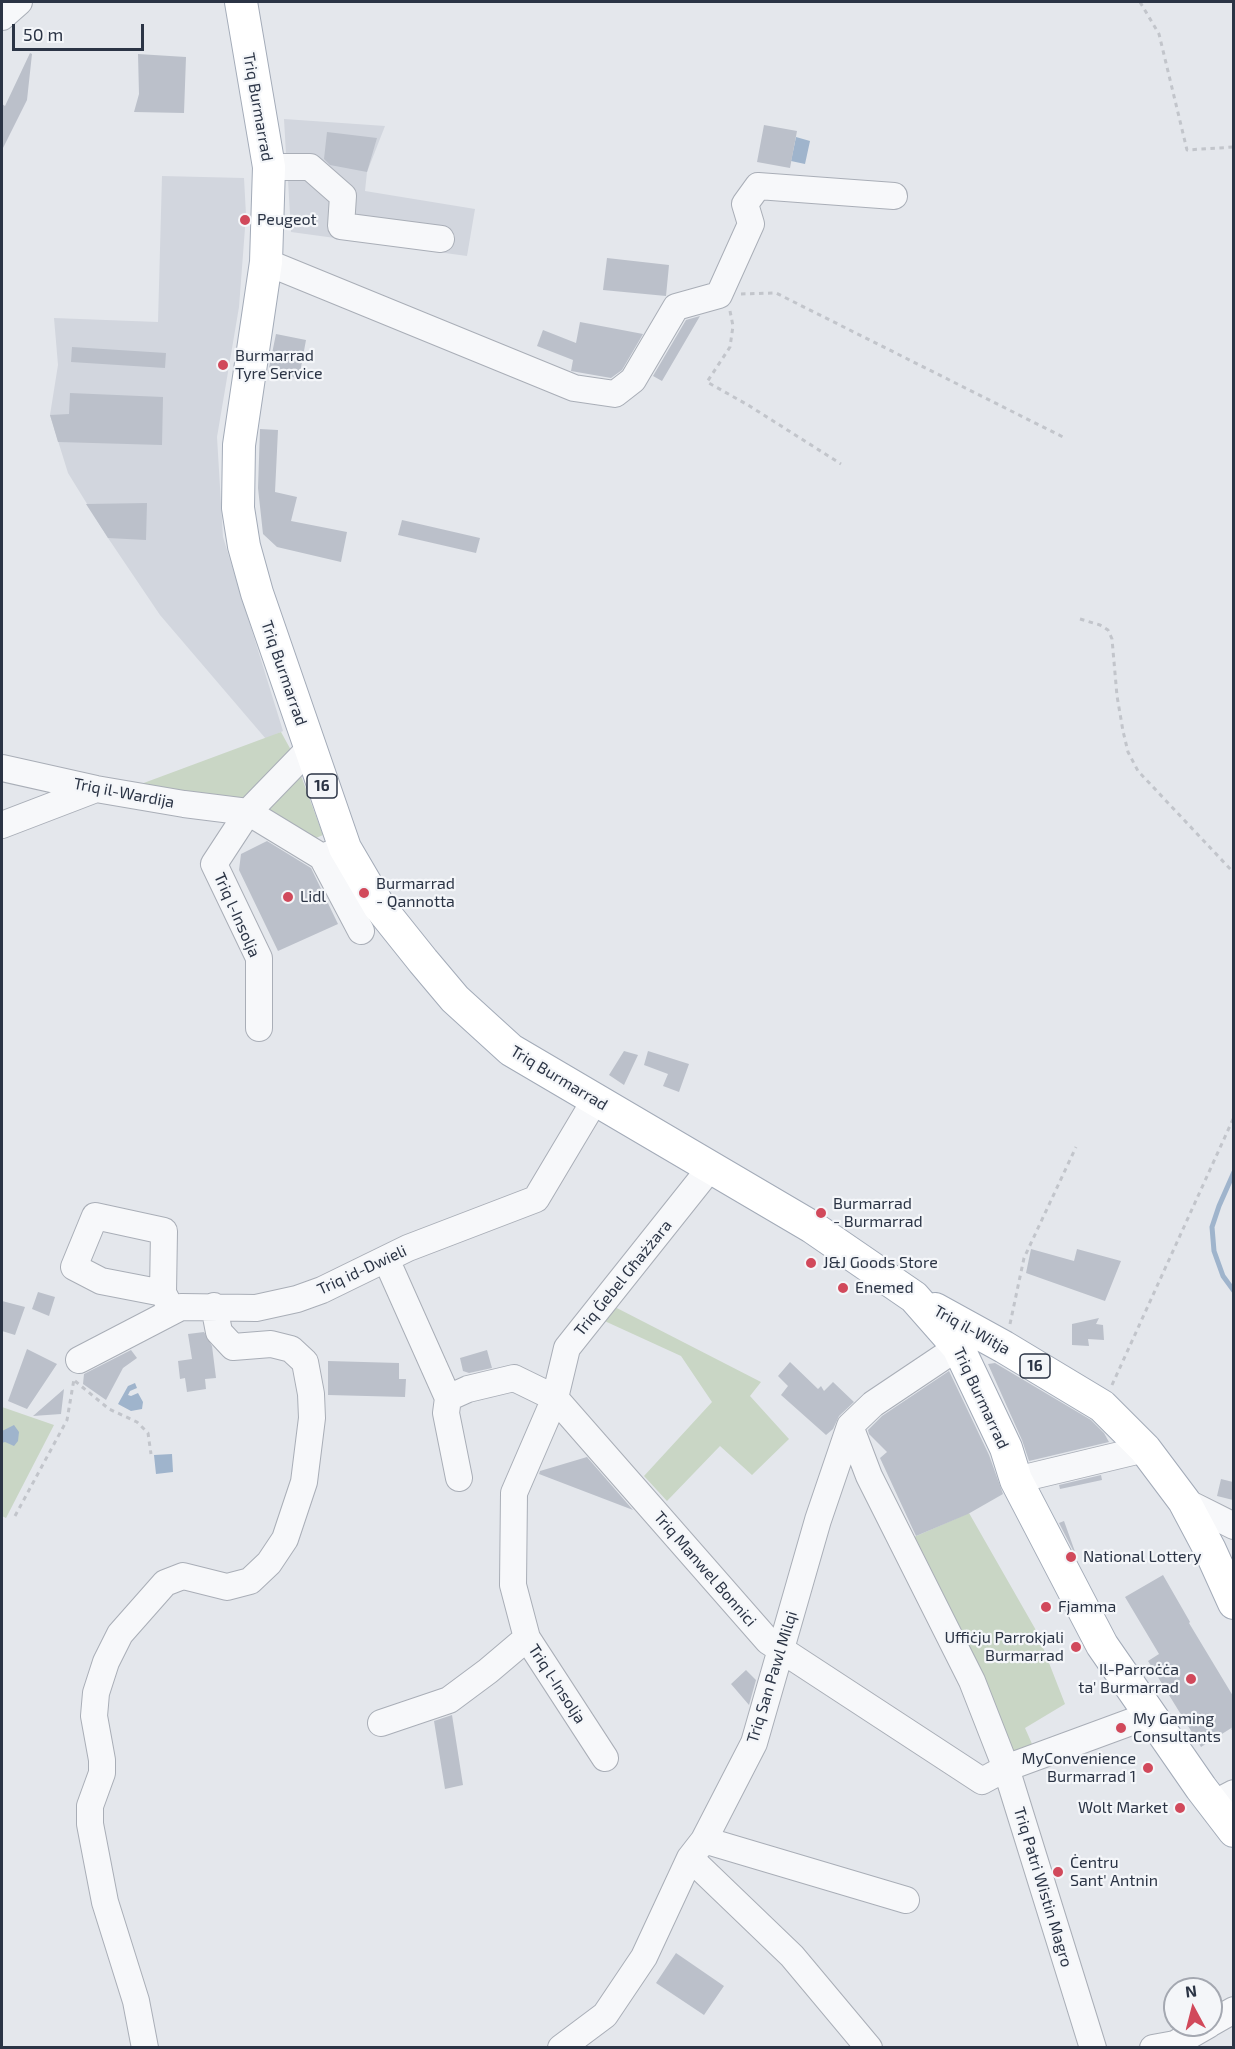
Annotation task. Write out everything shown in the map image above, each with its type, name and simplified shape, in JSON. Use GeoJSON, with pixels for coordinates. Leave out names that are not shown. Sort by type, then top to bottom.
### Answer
{"type":"FeatureCollection","features":[{"type":"Feature","properties":{"kind":"main road","name":"Triq Burmarrad"},"geometry":{"type":"LineString","coordinates":[[241,2],[269,167],[266,262],[239,445],[238,508],[244,546],[257,593],[310,748],[333,853],[455,999],[511,1050],[812,1227],[914,1297],[958,1347],[1006,1448],[1016,1480],[1102,1645],[1150,1715],[1223,1798],[1233,1831]]}},
{"type":"Feature","properties":{"kind":"main road","name":"Triq il-Witja"},"geometry":{"type":"LineString","coordinates":[[914,1297],[1005,1347],[1102,1406],[1145,1449]]}},
{"type":"Feature","properties":{"kind":"main road","name":"16"},"geometry":{"type":"LineString","coordinates":[[1145,1449],[1184,1501],[1210,1550],[1226,1561],[1233,1603]]}},
{"type":"Feature","properties":{"kind":"street"},"geometry":{"type":"LineString","coordinates":[[2,16],[20,2]]}},
{"type":"Feature","properties":{"kind":"street"},"geometry":{"type":"LineString","coordinates":[[269,167],[310,166],[343,196],[341,226],[441,239]]}},
{"type":"Feature","properties":{"kind":"street"},"geometry":{"type":"LineString","coordinates":[[266,262],[574,388],[615,394],[633,380],[676,307],[719,295],[751,224],[745,204],[758,186],[894,196]]}},
{"type":"Feature","properties":{"kind":"street"},"geometry":{"type":"LineString","coordinates":[[248,812],[310,748]]}},
{"type":"Feature","properties":{"kind":"street","name":"Triq il-Wardija"},"geometry":{"type":"LineString","coordinates":[[2,768],[96,789],[248,812],[333,853]]}},
{"type":"Feature","properties":{"kind":"street"},"geometry":{"type":"LineString","coordinates":[[2,825],[96,789]]}},
{"type":"Feature","properties":{"kind":"street","name":"Triq l-Insolja"},"geometry":{"type":"LineString","coordinates":[[248,812],[214,864],[259,958],[259,1028]]}},
{"type":"Feature","properties":{"kind":"street"},"geometry":{"type":"LineString","coordinates":[[333,853],[362,931]]}},
{"type":"Feature","properties":{"kind":"street","name":"Triq id-Dwieli"},"geometry":{"type":"LineString","coordinates":[[76,1370],[168,1301],[188,1306],[256,1308],[297,1299],[322,1290],[408,1248],[536,1199],[595,1100]]}},
{"type":"Feature","properties":{"kind":"street","name":"Triq Ġebel Għażżara"},"geometry":{"type":"LineString","coordinates":[[555,1398],[567,1348],[711,1167]]}},
{"type":"Feature","properties":{"kind":"street"},"geometry":{"type":"LineString","coordinates":[[386,1259],[448,1398],[446,1413],[459,1478]]}},
{"type":"Feature","properties":{"kind":"street"},"geometry":{"type":"LineString","coordinates":[[145,2048],[136,2001],[105,1902],[90,1824],[90,1806],[102,1773],[102,1760],[94,1716],[96,1693],[106,1662],[120,1634],[165,1583],[183,1575],[227,1587],[250,1581],[269,1563],[285,1539],[304,1482],[312,1418],[311,1394],[305,1362],[291,1349],[271,1344],[233,1347],[219,1332],[214,1306]]}},
{"type":"Feature","properties":{"kind":"street","name":"Triq San Pawl Milqi"},"geometry":{"type":"LineString","coordinates":[[561,2048],[605,2015],[644,1957],[697,1849],[754,1743],[833,1473],[850,1426],[873,1404],[958,1347]]}},
{"type":"Feature","properties":{"kind":"street","name":"Triq Manwel Bonnici"},"geometry":{"type":"LineString","coordinates":[[448,1398],[468,1389],[514,1378],[555,1398],[768,1641],[982,1781],[1006,1768]]}},
{"type":"Feature","properties":{"kind":"street","name":"Triq l-Insolja"},"geometry":{"type":"LineString","coordinates":[[555,1398],[514,1492],[513,1585],[527,1638],[605,1758]]}},
{"type":"Feature","properties":{"kind":"street","name":"Triq Patri Wistin Magro"},"geometry":{"type":"LineString","coordinates":[[850,1426],[866,1468],[972,1681],[1006,1768],[1093,2048]]}},
{"type":"Feature","properties":{"kind":"street"},"geometry":{"type":"LineString","coordinates":[[1016,1480],[1145,1449]]}},
{"type":"Feature","properties":{"kind":"street"},"geometry":{"type":"LineString","coordinates":[[833,1473],[855,1476],[866,1468]]}},
{"type":"Feature","properties":{"kind":"street"},"geometry":{"type":"LineString","coordinates":[[1184,1501],[1233,1526]]}},
{"type":"Feature","properties":{"kind":"street"},"geometry":{"type":"LineString","coordinates":[[381,1723],[449,1700],[527,1638]]}},
{"type":"Feature","properties":{"kind":"street"},"geometry":{"type":"LineString","coordinates":[[1006,1768],[1150,1715]]}},
{"type":"Feature","properties":{"kind":"street"},"geometry":{"type":"LineString","coordinates":[[697,1849],[906,1900]]}},
{"type":"Feature","properties":{"kind":"street"},"geometry":{"type":"LineString","coordinates":[[697,1849],[792,1956],[869,2048]]}},
{"type":"Feature","properties":{"kind":"street"},"geometry":{"type":"LineString","coordinates":[[1167,2046],[1184,2037]]}},
{"type":"Feature","properties":{"kind":"path"},"geometry":{"type":"LineString","coordinates":[[1140,2],[1159,34],[1186,150],[1233,147]]}},
{"type":"Feature","properties":{"kind":"path"},"geometry":{"type":"LineString","coordinates":[[719,295],[776,293],[1065,438]]}},
{"type":"Feature","properties":{"kind":"path"},"geometry":{"type":"LineString","coordinates":[[719,295],[729,308],[733,326],[730,347],[707,382],[841,464]]}},
{"type":"Feature","properties":{"kind":"path"},"geometry":{"type":"LineString","coordinates":[[1080,619],[1100,625],[1108,630],[1112,639],[1117,696],[1123,731],[1128,752],[1138,771],[1233,873]]}},
{"type":"Feature","properties":{"kind":"path"},"geometry":{"type":"LineString","coordinates":[[1102,1406],[1233,1117]]}},
{"type":"Feature","properties":{"kind":"path"},"geometry":{"type":"LineString","coordinates":[[1005,1347],[1024,1258],[1076,1147]]}},
{"type":"Feature","properties":{"kind":"path"},"geometry":{"type":"LineString","coordinates":[[76,1370],[109,1409],[137,1422],[148,1433],[151,1454]]}},
{"type":"Feature","properties":{"kind":"path"},"geometry":{"type":"LineString","coordinates":[[15,1516],[67,1420],[76,1370]]}},
{"type":"Feature","properties":{"kind":"shaded area"},"geometry":{"type":"Polygon","coordinates":[[[284,119],[385,126],[367,172],[365,191],[475,209],[467,256],[291,232],[288,180],[293,176],[293,157],[286,154],[284,119]]]}},
{"type":"Feature","properties":{"kind":"shaded area"},"geometry":{"type":"Polygon","coordinates":[[[162,176],[244,178],[246,215],[239,307],[217,437],[223,537],[283,731],[266,739],[160,615],[108,538],[68,473],[50,415],[58,365],[54,318],[158,322],[162,176]]]}},
{"type":"Feature","properties":{"kind":"green space"},"geometry":{"type":"Polygon","coordinates":[[[281,732],[292,752],[252,795],[242,800],[206,800],[141,784],[281,732]]]}},
{"type":"Feature","properties":{"kind":"green space"},"geometry":{"type":"Polygon","coordinates":[[[300,773],[323,835],[309,841],[263,807],[300,773]]]}},
{"type":"Feature","properties":{"kind":"green space"},"geometry":{"type":"Polygon","coordinates":[[[609,1304],[761,1382],[750,1396],[789,1439],[752,1475],[720,1446],[667,1501],[644,1476],[712,1402],[681,1356],[598,1318],[609,1304]]]}},
{"type":"Feature","properties":{"kind":"green space"},"geometry":{"type":"Polygon","coordinates":[[[2,1407],[54,1425],[6,1518],[2,1516],[2,1407]]]}},
{"type":"Feature","properties":{"kind":"green space"},"geometry":{"type":"Polygon","coordinates":[[[969,1513],[1037,1632],[1065,1704],[1025,1728],[1036,1753],[1017,1759],[914,1537],[969,1513]]]}},
{"type":"Feature","properties":{"kind":"water"},"geometry":{"type":"Polygon","coordinates":[[[796,137],[810,141],[805,164],[791,161],[796,137]]]}},
{"type":"Feature","properties":{"kind":"water"},"geometry":{"type":"Polygon","coordinates":[[[135,1383],[137,1388],[130,1391],[128,1395],[138,1393],[143,1402],[142,1409],[131,1411],[118,1404],[128,1386],[135,1383]]]}},
{"type":"Feature","properties":{"kind":"water"},"geometry":{"type":"Polygon","coordinates":[[[14,1425],[19,1432],[18,1441],[14,1446],[2,1443],[2,1431],[14,1425]]]}},
{"type":"Feature","properties":{"kind":"water"},"geometry":{"type":"Polygon","coordinates":[[[172,1454],[173,1472],[156,1474],[154,1455],[172,1454]]]}},
{"type":"Feature","properties":{"kind":"building"},"geometry":{"type":"Polygon","coordinates":[[[30,53],[32,54],[27,100],[2,150],[2,104],[5,106],[30,53]]]}},
{"type":"Feature","properties":{"kind":"building"},"geometry":{"type":"Polygon","coordinates":[[[138,54],[186,57],[184,113],[134,112],[139,94],[138,54]]]}},
{"type":"Feature","properties":{"kind":"building"},"geometry":{"type":"Polygon","coordinates":[[[764,125],[797,131],[790,168],[757,162],[764,125]]]}},
{"type":"Feature","properties":{"kind":"building"},"geometry":{"type":"Polygon","coordinates":[[[327,132],[377,138],[367,172],[330,165],[324,159],[327,132]]]}},
{"type":"Feature","properties":{"kind":"building"},"geometry":{"type":"Polygon","coordinates":[[[607,258],[669,265],[666,296],[603,290],[607,258]]]}},
{"type":"Feature","properties":{"kind":"building"},"geometry":{"type":"Polygon","coordinates":[[[700,316],[662,381],[653,376],[686,320],[700,316]]]}},
{"type":"Feature","properties":{"kind":"building"},"geometry":{"type":"Polygon","coordinates":[[[580,322],[643,334],[622,370],[611,378],[571,371],[573,360],[537,346],[543,330],[576,343],[580,322]]]}},
{"type":"Feature","properties":{"kind":"building"},"geometry":{"type":"Polygon","coordinates":[[[276,334],[306,340],[299,378],[268,373],[276,334]]]}},
{"type":"Feature","properties":{"kind":"building"},"geometry":{"type":"Polygon","coordinates":[[[72,347],[166,353],[165,368],[71,362],[72,347]]]}},
{"type":"Feature","properties":{"kind":"building"},"geometry":{"type":"Polygon","coordinates":[[[70,393],[163,397],[162,445],[58,442],[50,415],[69,414],[70,393]]]}},
{"type":"Feature","properties":{"kind":"building"},"geometry":{"type":"Polygon","coordinates":[[[260,429],[278,430],[275,492],[297,497],[291,521],[347,532],[341,562],[277,547],[263,534],[258,488],[260,429]]]}},
{"type":"Feature","properties":{"kind":"building"},"geometry":{"type":"Polygon","coordinates":[[[147,503],[146,540],[108,538],[86,504],[147,503]]]}},
{"type":"Feature","properties":{"kind":"building"},"geometry":{"type":"Polygon","coordinates":[[[402,520],[480,538],[476,553],[398,535],[402,520]]]}},
{"type":"Feature","properties":{"kind":"building","name":"Lidl"},"geometry":{"type":"Polygon","coordinates":[[[267,841],[311,868],[338,924],[278,951],[239,870],[241,854],[267,841]]]}},
{"type":"Feature","properties":{"kind":"building"},"geometry":{"type":"Polygon","coordinates":[[[624,1051],[638,1055],[624,1085],[609,1075],[624,1051]]]}},
{"type":"Feature","properties":{"kind":"building"},"geometry":{"type":"Polygon","coordinates":[[[648,1051],[689,1064],[679,1092],[663,1086],[668,1074],[644,1065],[648,1051]]]}},
{"type":"Feature","properties":{"kind":"building"},"geometry":{"type":"Polygon","coordinates":[[[1031,1249],[1074,1261],[1077,1249],[1121,1261],[1105,1301],[1026,1273],[1031,1249]]]}},
{"type":"Feature","properties":{"kind":"building"},"geometry":{"type":"Polygon","coordinates":[[[38,1292],[55,1297],[49,1316],[32,1309],[38,1292]]]}},
{"type":"Feature","properties":{"kind":"building"},"geometry":{"type":"Polygon","coordinates":[[[2,1301],[25,1307],[15,1335],[2,1331],[2,1301]]]}},
{"type":"Feature","properties":{"kind":"building"},"geometry":{"type":"Polygon","coordinates":[[[1099,1318],[1096,1324],[1103,1325],[1104,1340],[1088,1339],[1089,1346],[1072,1345],[1072,1324],[1099,1318]]]}},
{"type":"Feature","properties":{"kind":"building"},"geometry":{"type":"Polygon","coordinates":[[[204,1332],[212,1346],[216,1378],[205,1379],[206,1389],[187,1392],[185,1378],[180,1379],[178,1361],[192,1359],[188,1334],[204,1332]]]}},
{"type":"Feature","properties":{"kind":"building"},"geometry":{"type":"Polygon","coordinates":[[[27,1349],[57,1364],[27,1409],[8,1401],[27,1349]]]}},
{"type":"Feature","properties":{"kind":"building"},"geometry":{"type":"Polygon","coordinates":[[[131,1350],[137,1358],[123,1368],[106,1400],[83,1384],[84,1374],[131,1350]]]}},
{"type":"Feature","properties":{"kind":"building"},"geometry":{"type":"Polygon","coordinates":[[[487,1350],[492,1368],[469,1373],[463,1371],[460,1358],[487,1350]]]}},
{"type":"Feature","properties":{"kind":"building"},"geometry":{"type":"Polygon","coordinates":[[[328,1361],[399,1363],[399,1379],[406,1379],[405,1397],[328,1395],[328,1361]]]}},
{"type":"Feature","properties":{"kind":"building"},"geometry":{"type":"Polygon","coordinates":[[[790,1362],[818,1389],[821,1386],[824,1391],[833,1382],[854,1402],[839,1416],[833,1429],[826,1435],[781,1395],[788,1386],[778,1376],[790,1362]]]}},
{"type":"Feature","properties":{"kind":"building"},"geometry":{"type":"Polygon","coordinates":[[[995,1363],[1091,1420],[1104,1433],[1109,1442],[1029,1461],[988,1364],[995,1363]]]}},
{"type":"Feature","properties":{"kind":"building"},"geometry":{"type":"Polygon","coordinates":[[[949,1371],[989,1455],[1003,1494],[968,1514],[916,1536],[880,1458],[887,1452],[869,1434],[868,1430],[882,1416],[949,1371]]]}},
{"type":"Feature","properties":{"kind":"building"},"geometry":{"type":"Polygon","coordinates":[[[64,1389],[61,1414],[33,1416],[64,1389]]]}},
{"type":"Feature","properties":{"kind":"building"},"geometry":{"type":"Polygon","coordinates":[[[587,1457],[633,1510],[539,1474],[540,1471],[587,1457]]]}},
{"type":"Feature","properties":{"kind":"building"},"geometry":{"type":"Polygon","coordinates":[[[1101,1475],[1102,1480],[1060,1489],[1059,1485],[1101,1475]]]}},
{"type":"Feature","properties":{"kind":"building"},"geometry":{"type":"Polygon","coordinates":[[[1221,1479],[1233,1482],[1233,1500],[1217,1496],[1221,1479]]]}},
{"type":"Feature","properties":{"kind":"building"},"geometry":{"type":"Polygon","coordinates":[[[1064,1521],[1078,1560],[1059,1523],[1064,1521]]]}},
{"type":"Feature","properties":{"kind":"building","name":"Il-Parroċċa ta' Burmarrad"},"geometry":{"type":"Polygon","coordinates":[[[1163,1575],[1233,1696],[1233,1727],[1201,1747],[1148,1661],[1159,1654],[1125,1597],[1163,1575]]]}},
{"type":"Feature","properties":{"kind":"building"},"geometry":{"type":"Polygon","coordinates":[[[746,1670],[756,1680],[749,1705],[731,1684],[746,1670]]]}},
{"type":"Feature","properties":{"kind":"building"},"geometry":{"type":"Polygon","coordinates":[[[452,1715],[463,1785],[445,1789],[434,1721],[452,1715]]]}},
{"type":"Feature","properties":{"kind":"building"},"geometry":{"type":"Polygon","coordinates":[[[676,1953],[724,1986],[704,2015],[656,1983],[676,1953]]]}},
{"type":"Feature","properties":{"kind":"waterway"},"geometry":{"type":"LineString","coordinates":[[1234,1172],[1212,1227],[1214,1251],[1223,1276],[1234,1291]]}},
{"type":"Feature","properties":{"kind":"place","name":"Peugeot"},"geometry":{"type":"Point","coordinates":[245,220]}},
{"type":"Feature","properties":{"kind":"place","name":"Burmarrad Tyre Service"},"geometry":{"type":"Point","coordinates":[223,365]}},
{"type":"Feature","properties":{"kind":"place","name":"Burmarrad - Qannotta"},"geometry":{"type":"Point","coordinates":[364,893]}},
{"type":"Feature","properties":{"kind":"place","name":"Lidl"},"geometry":{"type":"Point","coordinates":[288,897]}},
{"type":"Feature","properties":{"kind":"place","name":"Burmarrad - Burmarrad"},"geometry":{"type":"Point","coordinates":[821,1213]}},
{"type":"Feature","properties":{"kind":"place","name":"J&J Goods Store"},"geometry":{"type":"Point","coordinates":[811,1263]}},
{"type":"Feature","properties":{"kind":"place","name":"Enemed"},"geometry":{"type":"Point","coordinates":[843,1288]}},
{"type":"Feature","properties":{"kind":"place","name":"National Lottery"},"geometry":{"type":"Point","coordinates":[1071,1557]}},
{"type":"Feature","properties":{"kind":"place","name":"Fjamma"},"geometry":{"type":"Point","coordinates":[1046,1607]}},
{"type":"Feature","properties":{"kind":"place","name":"Uffiċju Parrokjali Burmarrad"},"geometry":{"type":"Point","coordinates":[1076,1647]}},
{"type":"Feature","properties":{"kind":"place","name":"Il-Parroċċa ta' Burmarrad"},"geometry":{"type":"Point","coordinates":[1191,1679]}},
{"type":"Feature","properties":{"kind":"place","name":"My Gaming Consultants"},"geometry":{"type":"Point","coordinates":[1121,1728]}},
{"type":"Feature","properties":{"kind":"place","name":"MyConvenience Burmarrad 1"},"geometry":{"type":"Point","coordinates":[1148,1768]}},
{"type":"Feature","properties":{"kind":"place","name":"Wolt Market"},"geometry":{"type":"Point","coordinates":[1180,1808]}},
{"type":"Feature","properties":{"kind":"place","name":"Ċentru Sant' Antnin"},"geometry":{"type":"Point","coordinates":[1058,1872]}}]}
